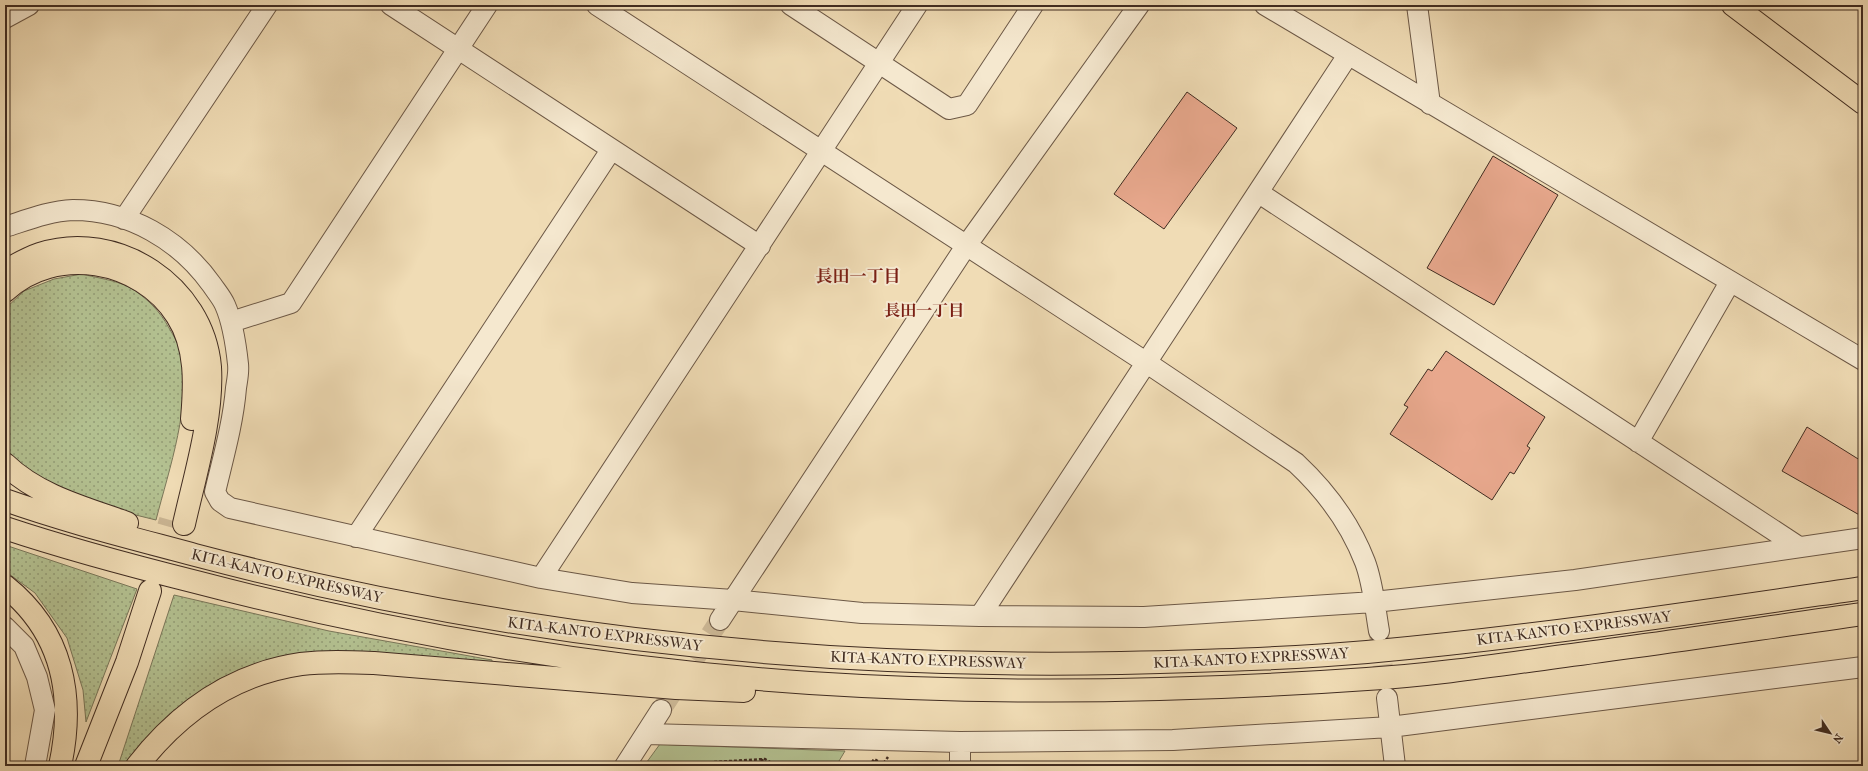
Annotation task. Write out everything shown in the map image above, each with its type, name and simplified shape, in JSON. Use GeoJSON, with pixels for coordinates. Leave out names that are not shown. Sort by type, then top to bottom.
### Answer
{"type":"FeatureCollection","features":[{"type":"Feature","properties":{"kind":"highway"},"geometry":{"type":"LineString","coordinates":[[1733,5],[1863,104]]}},
{"type":"Feature","properties":{"kind":"highway"},"geometry":{"type":"LineString","coordinates":[[5,271],[21,262],[41,254],[64,249],[85,248],[125,256],[146,266],[166,281],[182,298],[196,319],[204,341],[210,365],[210,387],[202,443],[177,522],[195,390],[194,363],[189,342],[178,316],[151,288],[133,276],[111,267],[88,263],[66,264],[46,268],[27,276],[5,291]]}},
{"type":"Feature","properties":{"kind":"highway"},"geometry":{"type":"LineString","coordinates":[[5,464],[31,485],[59,499],[127,523],[266,562],[351,579],[427,608]]}},
{"type":"Feature","properties":{"kind":"highway","name":"KITA-KANTO EXPRESSWAY"},"geometry":{"type":"LineString","coordinates":[[5,500],[121,536],[260,573],[427,608],[533,627],[707,648],[813,656],[969,664],[1217,661],[1365,652],[1669,617],[1863,588]]}},
{"type":"Feature","properties":{"kind":"highway","name":"KITA-KANTO EXPRESSWAY"},"geometry":{"type":"LineString","coordinates":[[5,528],[113,561],[255,598],[368,622],[522,650],[690,672],[810,683],[965,689],[1085,691],[1369,679],[1526,661],[1863,614]]}},
{"type":"Feature","properties":{"kind":"highway"},"geometry":{"type":"LineString","coordinates":[[5,586],[31,610],[47,634],[59,661],[66,688],[67,715],[60,766]]}},
{"type":"Feature","properties":{"kind":"highway"},"geometry":{"type":"LineString","coordinates":[[86,766],[156,593],[136,677],[102,766]]}},
{"type":"Feature","properties":{"kind":"highway"},"geometry":{"type":"LineString","coordinates":[[137,766],[169,730],[194,707],[220,691],[272,670],[302,664],[332,662],[374,663],[676,688],[808,694],[965,689]]}},
{"type":"Feature","properties":{"kind":"street"},"geometry":{"type":"LineString","coordinates":[[5,18],[29,5]]}},
{"type":"Feature","properties":{"kind":"street"},"geometry":{"type":"LineString","coordinates":[[124,219],[268,5]]}},
{"type":"Feature","properties":{"kind":"street"},"geometry":{"type":"LineString","coordinates":[[391,5],[760,246]]}},
{"type":"Feature","properties":{"kind":"street"},"geometry":{"type":"LineString","coordinates":[[231,322],[291,303],[487,5]]}},
{"type":"Feature","properties":{"kind":"street"},"geometry":{"type":"LineString","coordinates":[[597,5],[1147,363],[1296,462],[1317,482],[1351,531],[1365,563],[1379,631]]}},
{"type":"Feature","properties":{"kind":"street"},"geometry":{"type":"LineString","coordinates":[[541,578],[917,5]]}},
{"type":"Feature","properties":{"kind":"street"},"geometry":{"type":"LineString","coordinates":[[802,8],[879,63],[949,109],[967,105],[1033,5]]}},
{"type":"Feature","properties":{"kind":"street"},"geometry":{"type":"LineString","coordinates":[[720,620],[966,246],[1139,5]]}},
{"type":"Feature","properties":{"kind":"street"},"geometry":{"type":"LineString","coordinates":[[1265,5],[1863,360]]}},
{"type":"Feature","properties":{"kind":"street"},"geometry":{"type":"LineString","coordinates":[[1417,5],[1430,104]]}},
{"type":"Feature","properties":{"kind":"street"},"geometry":{"type":"LineString","coordinates":[[980,616],[1259,193],[1348,55]]}},
{"type":"Feature","properties":{"kind":"street"},"geometry":{"type":"LineString","coordinates":[[356,537],[611,150]]}},
{"type":"Feature","properties":{"kind":"street"},"geometry":{"type":"LineString","coordinates":[[1259,193],[1799,547]]}},
{"type":"Feature","properties":{"kind":"street"},"geometry":{"type":"LineString","coordinates":[[5,227],[46,214],[73,210],[96,212],[124,219],[147,228],[168,240],[190,258],[224,303],[231,322],[238,366],[234,415],[216,492],[220,501],[230,508],[251,514],[541,578],[632,593],[733,600],[862,613],[980,616],[1144,617],[1374,602],[1575,580],[1863,538]]}},
{"type":"Feature","properties":{"kind":"street"},"geometry":{"type":"LineString","coordinates":[[1638,442],[1730,282]]}},
{"type":"Feature","properties":{"kind":"street"},"geometry":{"type":"LineString","coordinates":[[5,627],[24,646],[36,677],[45,710],[35,766]]}},
{"type":"Feature","properties":{"kind":"street"},"geometry":{"type":"LineString","coordinates":[[646,734],[960,742],[1174,740],[1390,728],[1863,667]]}},
{"type":"Feature","properties":{"kind":"street"},"geometry":{"type":"LineString","coordinates":[[1387,698],[1395,766]]}},
{"type":"Feature","properties":{"kind":"street"},"geometry":{"type":"LineString","coordinates":[[625,766],[661,710]]}},
{"type":"Feature","properties":{"kind":"street"},"geometry":{"type":"LineString","coordinates":[[960,742],[960,766]]}},
{"type":"Feature","properties":{"kind":"path"},"geometry":{"type":"LineString","coordinates":[[758,766],[763,759]]}},
{"type":"Feature","properties":{"kind":"path"},"geometry":{"type":"LineString","coordinates":[[714,762],[763,759],[777,766]]}},
{"type":"Feature","properties":{"kind":"path"},"geometry":{"type":"LineString","coordinates":[[860,766],[861,764],[864,766]]}},
{"type":"Feature","properties":{"kind":"green space"},"geometry":{"type":"Polygon","coordinates":[[[82,274],[124,285],[141,295],[161,316],[180,350],[184,391],[182,413],[173,458],[156,520],[95,504],[55,489],[36,479],[5,451],[5,309],[24,291],[54,279],[82,274]]]}},
{"type":"Feature","properties":{"kind":"green space"},"geometry":{"type":"Polygon","coordinates":[[[5,545],[137,589],[86,722],[83,690],[67,638],[35,593],[5,571],[5,545]]]}},
{"type":"Feature","properties":{"kind":"green space"},"geometry":{"type":"Polygon","coordinates":[[[174,595],[329,631],[492,660],[492,666],[276,659],[217,680],[173,715],[124,766],[118,766],[174,595]]]}},
{"type":"Feature","properties":{"kind":"green space"},"geometry":{"type":"Polygon","coordinates":[[[660,744],[845,751],[836,766],[644,766],[660,744]]]}},
{"type":"Feature","properties":{"kind":"building"},"geometry":{"type":"Polygon","coordinates":[[[1187,92],[1237,128],[1164,229],[1114,194],[1187,92]]]}},
{"type":"Feature","properties":{"kind":"building"},"geometry":{"type":"Polygon","coordinates":[[[1493,156],[1558,195],[1494,305],[1427,268],[1493,156]]]}},
{"type":"Feature","properties":{"kind":"building"},"geometry":{"type":"Polygon","coordinates":[[[1446,351],[1545,417],[1527,446],[1530,448],[1514,474],[1510,472],[1492,500],[1390,434],[1408,407],[1404,405],[1428,369],[1432,371],[1446,351]]]}},
{"type":"Feature","properties":{"kind":"building"},"geometry":{"type":"Polygon","coordinates":[[[1807,427],[1863,462],[1863,517],[1782,471],[1807,427]]]}},
{"type":"Feature","properties":{"kind":"tunnel"},"geometry":{"type":"LineString","coordinates":[[150,590],[170,520]]}},
{"type":"Feature","properties":{"kind":"tunnel"},"geometry":{"type":"LineString","coordinates":[[661,710],[720,620]]}},
{"type":"Feature","properties":{"kind":"tunnel"},"geometry":{"type":"LineString","coordinates":[[1379,635],[1386,694]]}},
{"type":"Feature","properties":{"kind":"district","name":"長田一丁目"},"geometry":{"type":"Point","coordinates":[858,276]}},
{"type":"Feature","properties":{"kind":"district","name":"長田一丁目"},"geometry":{"type":"Point","coordinates":[924,310]}}]}
